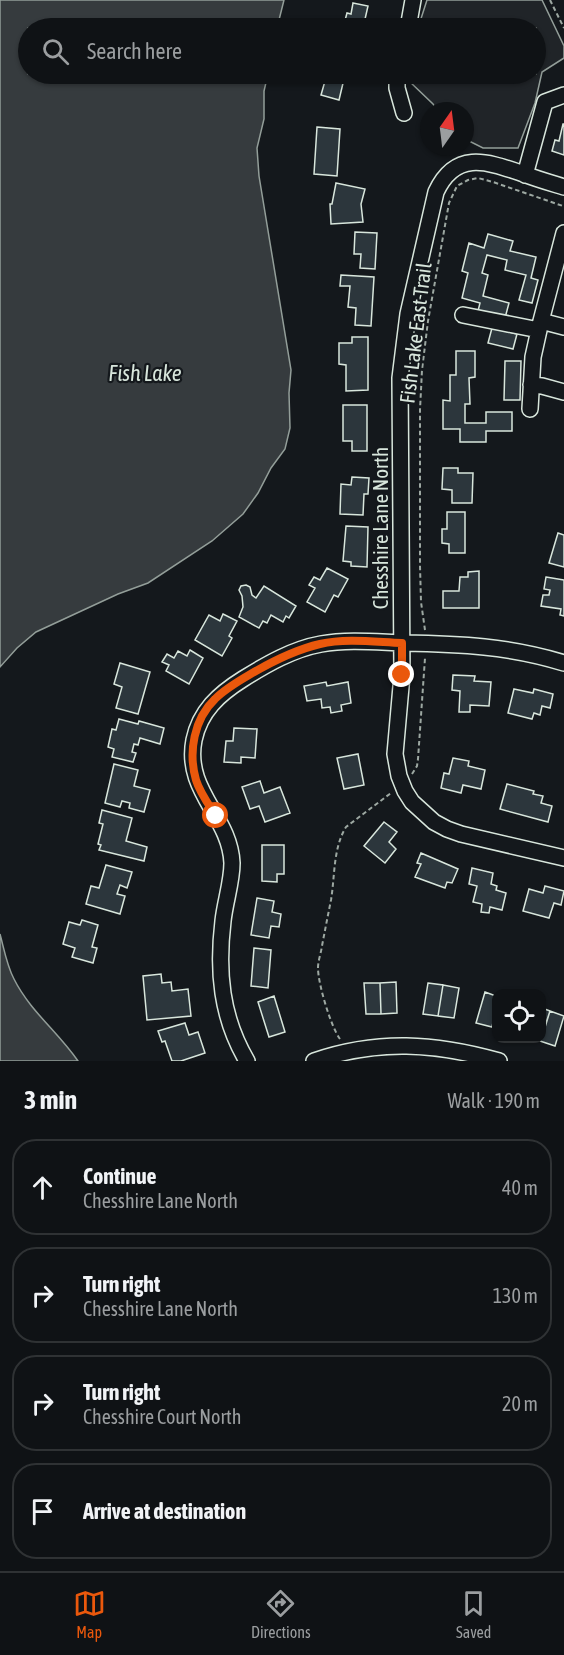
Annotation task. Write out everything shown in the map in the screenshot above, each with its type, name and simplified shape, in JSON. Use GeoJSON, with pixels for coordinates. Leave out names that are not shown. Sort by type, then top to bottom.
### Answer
{"type":"FeatureCollection","features":[{"type":"Feature","properties":{"kind":"street"},"geometry":{"type":"LineString","coordinates":[[410,18],[413,0]]}},
{"type":"Feature","properties":{"kind":"street"},"geometry":{"type":"LineString","coordinates":[[397,84],[404,113]]}},
{"type":"Feature","properties":{"kind":"street"},"geometry":{"type":"LineString","coordinates":[[564,95],[545,102],[525,175],[564,187]]}},
{"type":"Feature","properties":{"kind":"street","name":"Chesshire Lane North"},"geometry":{"type":"LineString","coordinates":[[525,175],[494,164],[480,162],[458,165],[449,172],[441,180],[436,192],[415,278],[404,343],[400,400],[402,643],[401,683],[395,741],[396,765],[402,784],[412,802],[434,822],[461,834],[564,858]]}},
{"type":"Feature","properties":{"kind":"street"},"geometry":{"type":"LineString","coordinates":[[530,409],[533,357],[563,243]]}},
{"type":"Feature","properties":{"kind":"street"},"geometry":{"type":"LineString","coordinates":[[463,315],[540,326],[564,327]]}},
{"type":"Feature","properties":{"kind":"street"},"geometry":{"type":"LineString","coordinates":[[531,385],[564,392]]}},
{"type":"Feature","properties":{"kind":"street"},"geometry":{"type":"LineString","coordinates":[[247,1061],[229,1024],[222,981],[223,923],[232,862],[224,831],[205,799],[193,764],[196,729],[214,699],[265,665],[292,652],[321,644],[350,641],[487,646],[519,651],[564,663]]}},
{"type":"Feature","properties":{"kind":"street"},"geometry":{"type":"LineString","coordinates":[[314,1061],[345,1051],[402,1046],[439,1048],[499,1061]]}},
{"type":"Feature","properties":{"kind":"path"},"geometry":{"type":"LineString","coordinates":[[550,0],[564,28]]}},
{"type":"Feature","properties":{"kind":"path","name":"Fish Lake East Trail"},"geometry":{"type":"LineString","coordinates":[[425,635],[420,566],[422,370],[449,203],[457,186],[478,178],[563,206]]}},
{"type":"Feature","properties":{"kind":"path"},"geometry":{"type":"LineString","coordinates":[[408,779],[417,766],[426,652]]}},
{"type":"Feature","properties":{"kind":"path"},"geometry":{"type":"LineString","coordinates":[[344,1043],[334,1031],[318,968],[331,901],[337,853],[342,833],[346,827],[396,790]]}},
{"type":"Feature","properties":{"kind":"shaded area"},"geometry":{"type":"Polygon","coordinates":[[[427,0],[542,0],[564,46],[564,58],[546,69],[546,18],[421,18],[427,0]]]}},
{"type":"Feature","properties":{"kind":"shaded area"},"geometry":{"type":"Polygon","coordinates":[[[412,84],[539,84],[535,103],[518,148],[483,148],[474,144],[474,102],[431,102],[412,84]]]}},
{"type":"Feature","properties":{"kind":"water","name":"Fish Lake"},"geometry":{"type":"Polygon","coordinates":[[[0,0],[284,0],[280,18],[18,18],[18,84],[266,84],[264,119],[257,148],[259,176],[291,370],[290,428],[285,449],[271,468],[258,493],[243,514],[212,541],[148,583],[118,594],[36,632],[0,667],[0,0]]]}},
{"type":"Feature","properties":{"kind":"water"},"geometry":{"type":"Polygon","coordinates":[[[0,934],[9,969],[21,991],[78,1061],[0,1061],[0,934]]]}},
{"type":"Feature","properties":{"kind":"building"},"geometry":{"type":"Polygon","coordinates":[[[353,3],[368,6],[365,18],[346,18],[347,13],[351,14],[353,3]]]}},
{"type":"Feature","properties":{"kind":"building"},"geometry":{"type":"Polygon","coordinates":[[[324,84],[343,84],[339,100],[321,95],[324,84]]]}},
{"type":"Feature","properties":{"kind":"building"},"geometry":{"type":"Polygon","coordinates":[[[563,124],[564,155],[552,151],[555,140],[559,141],[563,124]]]}},
{"type":"Feature","properties":{"kind":"building"},"geometry":{"type":"Polygon","coordinates":[[[317,127],[340,129],[337,176],[314,174],[317,127]]]}},
{"type":"Feature","properties":{"kind":"building"},"geometry":{"type":"Polygon","coordinates":[[[336,183],[365,189],[361,204],[363,222],[331,224],[330,204],[332,204],[336,183]]]}},
{"type":"Feature","properties":{"kind":"building"},"geometry":{"type":"Polygon","coordinates":[[[355,232],[377,233],[375,269],[360,268],[361,254],[354,254],[355,232]]]}},
{"type":"Feature","properties":{"kind":"building"},"geometry":{"type":"Polygon","coordinates":[[[488,234],[513,241],[510,251],[536,257],[531,278],[538,280],[532,303],[519,300],[526,275],[505,270],[507,260],[487,255],[482,273],[488,275],[483,296],[509,303],[505,318],[478,311],[480,303],[462,298],[468,273],[462,271],[469,243],[484,248],[488,234]]]}},
{"type":"Feature","properties":{"kind":"building"},"geometry":{"type":"Polygon","coordinates":[[[341,275],[374,277],[371,326],[355,325],[356,308],[348,307],[350,286],[340,286],[341,275]]]}},
{"type":"Feature","properties":{"kind":"building"},"geometry":{"type":"Polygon","coordinates":[[[492,328],[517,334],[513,349],[488,343],[492,328]]]}},
{"type":"Feature","properties":{"kind":"building"},"geometry":{"type":"Polygon","coordinates":[[[352,337],[368,337],[368,390],[346,391],[346,365],[339,364],[339,343],[352,343],[352,337]]]}},
{"type":"Feature","properties":{"kind":"building"},"geometry":{"type":"Polygon","coordinates":[[[456,351],[475,351],[475,377],[469,378],[470,404],[465,404],[465,423],[486,423],[486,412],[512,412],[512,431],[486,431],[486,442],[460,442],[460,429],[443,429],[443,400],[450,401],[450,375],[456,375],[456,351]]]}},
{"type":"Feature","properties":{"kind":"building"},"geometry":{"type":"Polygon","coordinates":[[[505,361],[521,361],[520,400],[504,400],[505,361]]]}},
{"type":"Feature","properties":{"kind":"building"},"geometry":{"type":"Polygon","coordinates":[[[343,405],[367,405],[367,451],[352,451],[352,441],[343,441],[343,405]]]}},
{"type":"Feature","properties":{"kind":"building"},"geometry":{"type":"Polygon","coordinates":[[[443,468],[458,468],[458,473],[473,473],[472,503],[452,503],[452,490],[442,489],[443,468]]]}},
{"type":"Feature","properties":{"kind":"building"},"geometry":{"type":"Polygon","coordinates":[[[352,477],[369,478],[368,494],[364,494],[363,515],[340,514],[341,484],[351,485],[352,477]]]}},
{"type":"Feature","properties":{"kind":"building"},"geometry":{"type":"Polygon","coordinates":[[[447,512],[465,512],[465,553],[449,553],[449,544],[442,543],[442,529],[447,529],[447,512]]]}},
{"type":"Feature","properties":{"kind":"building"},"geometry":{"type":"Polygon","coordinates":[[[346,526],[368,527],[367,567],[351,566],[351,562],[343,561],[346,526]]]}},
{"type":"Feature","properties":{"kind":"building"},"geometry":{"type":"Polygon","coordinates":[[[558,533],[564,535],[564,567],[549,563],[558,533]]]}},
{"type":"Feature","properties":{"kind":"building"},"geometry":{"type":"Polygon","coordinates":[[[327,568],[348,579],[338,597],[334,595],[325,612],[307,602],[315,588],[309,585],[314,577],[320,580],[327,568]]]}},
{"type":"Feature","properties":{"kind":"building"},"geometry":{"type":"Polygon","coordinates":[[[479,571],[479,608],[443,608],[443,591],[459,591],[460,577],[468,577],[468,572],[479,571]]]}},
{"type":"Feature","properties":{"kind":"building"},"geometry":{"type":"Polygon","coordinates":[[[546,577],[564,580],[564,616],[560,615],[561,609],[541,606],[543,595],[549,595],[550,590],[544,589],[546,577]]]}},
{"type":"Feature","properties":{"kind":"building"},"geometry":{"type":"Polygon","coordinates":[[[241,586],[250,587],[252,595],[256,598],[264,586],[296,606],[289,618],[286,616],[283,622],[271,615],[267,623],[263,621],[259,628],[239,617],[243,607],[239,590],[241,586]]]}},
{"type":"Feature","properties":{"kind":"building"},"geometry":{"type":"Polygon","coordinates":[[[223,614],[237,621],[229,636],[232,638],[222,656],[195,640],[209,615],[220,621],[223,614]]]}},
{"type":"Feature","properties":{"kind":"building"},"geometry":{"type":"Polygon","coordinates":[[[190,650],[203,658],[189,684],[166,671],[169,665],[162,662],[167,654],[174,658],[178,651],[187,656],[190,650]]]}},
{"type":"Feature","properties":{"kind":"building"},"geometry":{"type":"Polygon","coordinates":[[[120,663],[150,672],[138,714],[116,708],[122,687],[114,684],[120,663]]]}},
{"type":"Feature","properties":{"kind":"building"},"geometry":{"type":"Polygon","coordinates":[[[453,675],[475,676],[474,681],[491,682],[489,706],[470,705],[470,712],[459,712],[460,691],[452,690],[453,675]]]}},
{"type":"Feature","properties":{"kind":"building"},"geometry":{"type":"Polygon","coordinates":[[[326,682],[327,686],[348,682],[351,703],[341,705],[342,711],[331,713],[330,707],[322,708],[321,699],[307,701],[304,686],[326,682]]]}},
{"type":"Feature","properties":{"kind":"building"},"geometry":{"type":"Polygon","coordinates":[[[514,689],[533,693],[534,689],[553,694],[550,708],[542,706],[540,715],[534,713],[532,719],[508,713],[514,689]]]}},
{"type":"Feature","properties":{"kind":"building"},"geometry":{"type":"Polygon","coordinates":[[[119,719],[138,724],[139,721],[164,728],[160,744],[140,738],[138,745],[134,744],[132,752],[136,753],[133,762],[112,757],[114,749],[108,747],[112,729],[116,730],[119,719]]]}},
{"type":"Feature","properties":{"kind":"building"},"geometry":{"type":"Polygon","coordinates":[[[234,728],[257,729],[255,758],[241,757],[241,763],[224,762],[226,741],[233,741],[234,728]]]}},
{"type":"Feature","properties":{"kind":"building"},"geometry":{"type":"Polygon","coordinates":[[[358,754],[364,785],[344,789],[337,758],[358,754]]]}},
{"type":"Feature","properties":{"kind":"building"},"geometry":{"type":"Polygon","coordinates":[[[453,758],[469,761],[468,766],[485,770],[481,789],[463,785],[461,793],[441,788],[444,773],[449,774],[453,758]]]}},
{"type":"Feature","properties":{"kind":"building"},"geometry":{"type":"Polygon","coordinates":[[[114,764],[138,770],[134,786],[150,790],[144,812],[129,808],[130,803],[122,801],[120,807],[105,803],[114,764]]]}},
{"type":"Feature","properties":{"kind":"building"},"geometry":{"type":"Polygon","coordinates":[[[260,781],[264,793],[280,787],[290,813],[265,822],[259,806],[250,809],[242,787],[260,781]]]}},
{"type":"Feature","properties":{"kind":"building"},"geometry":{"type":"Polygon","coordinates":[[[507,784],[534,791],[533,794],[543,796],[541,803],[552,806],[548,822],[500,809],[507,784]]]}},
{"type":"Feature","properties":{"kind":"building"},"geometry":{"type":"Polygon","coordinates":[[[102,810],[132,818],[126,841],[147,847],[144,861],[99,850],[101,845],[98,844],[103,824],[99,823],[102,810]]]}},
{"type":"Feature","properties":{"kind":"building"},"geometry":{"type":"Polygon","coordinates":[[[384,822],[397,832],[389,842],[396,849],[385,863],[364,846],[384,822]]]}},
{"type":"Feature","properties":{"kind":"building"},"geometry":{"type":"Polygon","coordinates":[[[262,845],[284,845],[284,874],[277,874],[277,882],[262,881],[262,845]]]}},
{"type":"Feature","properties":{"kind":"building"},"geometry":{"type":"Polygon","coordinates":[[[421,853],[458,869],[452,883],[447,882],[445,888],[415,877],[421,864],[417,863],[421,853]]]}},
{"type":"Feature","properties":{"kind":"building"},"geometry":{"type":"Polygon","coordinates":[[[106,865],[132,872],[127,888],[120,885],[117,894],[125,896],[120,914],[86,904],[91,886],[99,888],[106,865]]]}},
{"type":"Feature","properties":{"kind":"building"},"geometry":{"type":"Polygon","coordinates":[[[472,868],[493,873],[491,884],[497,886],[496,890],[506,893],[502,910],[490,907],[489,913],[481,912],[482,904],[473,902],[477,886],[469,884],[472,868]]]}},
{"type":"Feature","properties":{"kind":"building"},"geometry":{"type":"Polygon","coordinates":[[[545,886],[564,891],[561,905],[554,903],[549,918],[523,911],[529,889],[543,893],[545,886]]]}},
{"type":"Feature","properties":{"kind":"building"},"geometry":{"type":"Polygon","coordinates":[[[257,898],[274,901],[272,912],[281,914],[279,927],[271,926],[269,938],[251,935],[257,898]]]}},
{"type":"Feature","properties":{"kind":"building"},"geometry":{"type":"Polygon","coordinates":[[[82,920],[98,925],[92,947],[97,948],[93,963],[72,957],[75,948],[63,944],[69,922],[80,925],[82,920]]]}},
{"type":"Feature","properties":{"kind":"building"},"geometry":{"type":"Polygon","coordinates":[[[254,948],[271,950],[268,988],[251,986],[254,948]]]}},
{"type":"Feature","properties":{"kind":"building"},"geometry":{"type":"Polygon","coordinates":[[[161,974],[162,983],[171,982],[172,991],[188,989],[191,1016],[147,1020],[143,976],[161,974]]]}},
{"type":"Feature","properties":{"kind":"building"},"geometry":{"type":"Polygon","coordinates":[[[396,982],[397,1013],[381,1014],[380,983],[396,982]]]}},
{"type":"Feature","properties":{"kind":"building"},"geometry":{"type":"Polygon","coordinates":[[[364,983],[380,983],[381,1014],[366,1014],[364,983]]]}},
{"type":"Feature","properties":{"kind":"building"},"geometry":{"type":"Polygon","coordinates":[[[428,983],[443,985],[438,1016],[423,1014],[428,983]]]}},
{"type":"Feature","properties":{"kind":"building"},"geometry":{"type":"Polygon","coordinates":[[[443,985],[459,988],[454,1018],[438,1016],[443,985]]]}},
{"type":"Feature","properties":{"kind":"building"},"geometry":{"type":"Polygon","coordinates":[[[485,992],[492,995],[492,1027],[476,1023],[485,992]]]}},
{"type":"Feature","properties":{"kind":"building"},"geometry":{"type":"Polygon","coordinates":[[[274,996],[285,1032],[269,1037],[258,1002],[274,996]]]}},
{"type":"Feature","properties":{"kind":"building"},"geometry":{"type":"Polygon","coordinates":[[[546,1010],[550,1011],[546,1024],[546,1010]]]}},
{"type":"Feature","properties":{"kind":"building"},"geometry":{"type":"Polygon","coordinates":[[[550,1011],[564,1016],[555,1046],[546,1043],[546,1023],[550,1011]]]}},
{"type":"Feature","properties":{"kind":"building"},"geometry":{"type":"Polygon","coordinates":[[[185,1023],[189,1035],[198,1032],[205,1053],[181,1061],[172,1061],[165,1041],[162,1042],[158,1031],[185,1023]]]}},
{"type":"Feature","properties":{"kind":"route"},"geometry":{"type":"LineString","coordinates":[[216,816],[197,781],[193,764],[194,742],[196,729],[202,716],[214,699],[229,687],[292,652],[321,644],[350,641],[402,643],[402,675]]}}]}
